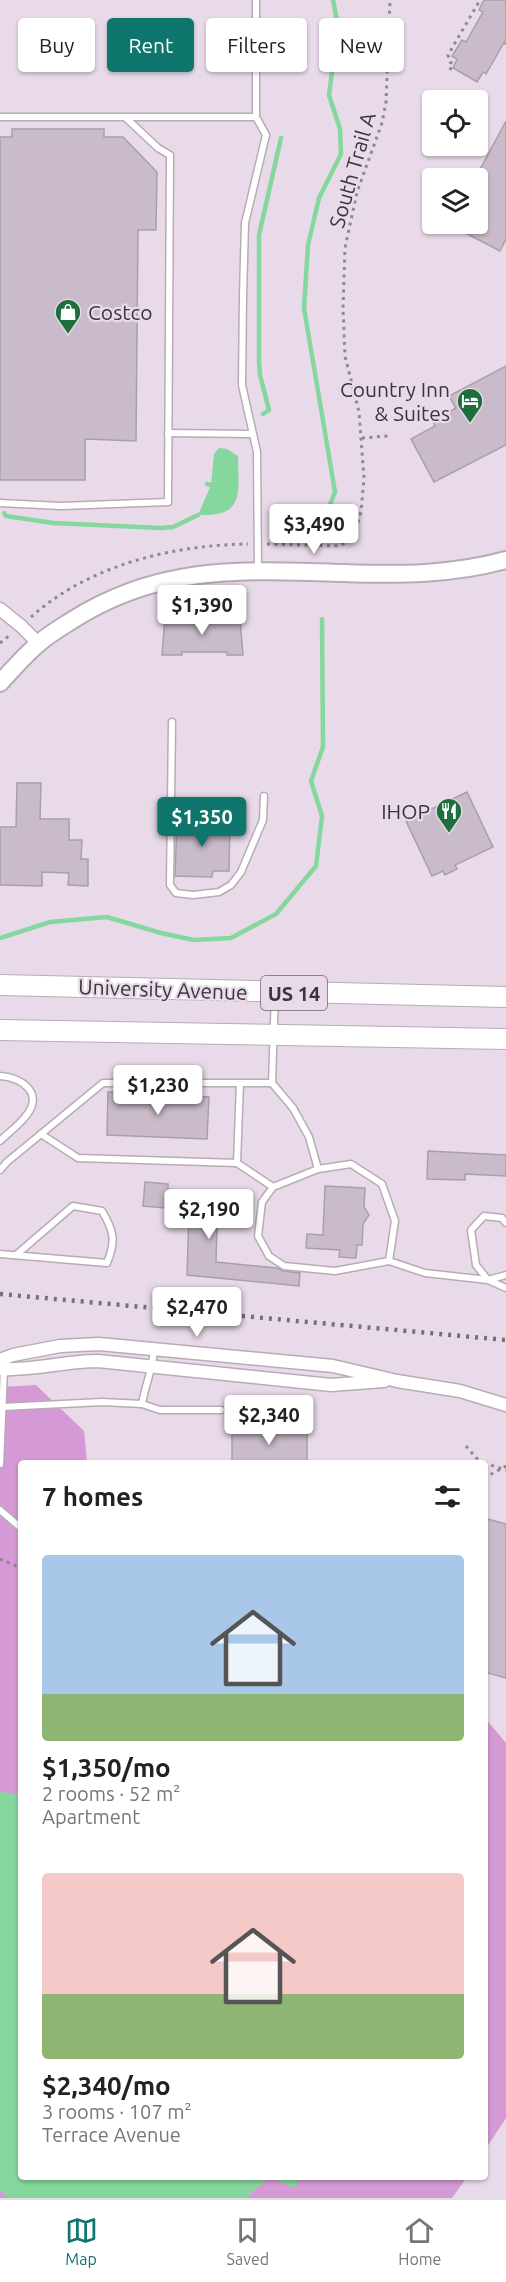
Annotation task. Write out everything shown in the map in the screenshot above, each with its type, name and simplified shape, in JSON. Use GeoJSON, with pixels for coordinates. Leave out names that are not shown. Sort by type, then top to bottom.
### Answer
{"type":"FeatureCollection","features":[{"type":"Feature","properties":{"kind":"main road","name":"University Avenue"},"geometry":{"type":"LineString","coordinates":[[0,985],[506,997]]}},
{"type":"Feature","properties":{"kind":"main road","name":"University Avenue"},"geometry":{"type":"LineString","coordinates":[[0,1030],[506,1039]]}},
{"type":"Feature","properties":{"kind":"street"},"geometry":{"type":"LineString","coordinates":[[0,683],[38,643],[91,608],[117,595],[147,585],[198,574],[258,571],[427,574],[466,569],[506,560]]}},
{"type":"Feature","properties":{"kind":"street"},"geometry":{"type":"LineString","coordinates":[[0,609],[38,643]]}},
{"type":"Feature","properties":{"kind":"street"},"geometry":{"type":"LineString","coordinates":[[1,1366],[13,1355],[83,1343],[333,1366],[397,1381],[444,1387],[506,1405]]}},
{"type":"Feature","properties":{"kind":"street"},"geometry":{"type":"LineString","coordinates":[[1,1366],[16,1370],[82,1362],[331,1384],[397,1381]]}},
{"type":"Feature","properties":{"kind":"lane"},"geometry":{"type":"LineString","coordinates":[[256,0],[256,117],[266,135],[245,223],[242,385],[257,452],[258,571]]}},
{"type":"Feature","properties":{"kind":"lane"},"geometry":{"type":"LineString","coordinates":[[0,117],[256,117]]}},
{"type":"Feature","properties":{"kind":"lane"},"geometry":{"type":"LineString","coordinates":[[0,503],[61,506],[168,502],[170,155],[158,148],[124,117]]}},
{"type":"Feature","properties":{"kind":"lane"},"geometry":{"type":"LineString","coordinates":[[168,433],[253,434]]}},
{"type":"Feature","properties":{"kind":"lane"},"geometry":{"type":"LineString","coordinates":[[172,722],[170,885],[176,893],[193,895],[219,892],[231,885],[242,872],[263,820],[264,796]]}},
{"type":"Feature","properties":{"kind":"lane"},"geometry":{"type":"LineString","coordinates":[[275,993],[272,1083],[293,1108],[309,1137],[318,1169]]}},
{"type":"Feature","properties":{"kind":"lane"},"geometry":{"type":"LineString","coordinates":[[0,1077],[22,1081],[31,1089],[32,1097],[27,1116],[0,1141]]}},
{"type":"Feature","properties":{"kind":"lane"},"geometry":{"type":"LineString","coordinates":[[0,1170],[103,1083],[272,1083]]}},
{"type":"Feature","properties":{"kind":"lane"},"geometry":{"type":"LineString","coordinates":[[237,1163],[240,1083]]}},
{"type":"Feature","properties":{"kind":"lane"},"geometry":{"type":"LineString","coordinates":[[41,1134],[78,1158],[237,1163],[273,1187]]}},
{"type":"Feature","properties":{"kind":"lane"},"geometry":{"type":"LineString","coordinates":[[388,1261],[395,1221],[382,1184],[351,1164],[318,1169],[273,1187],[262,1202],[258,1236],[269,1256],[284,1266],[335,1272],[388,1261],[425,1272],[488,1280],[506,1288]]}},
{"type":"Feature","properties":{"kind":"lane"},"geometry":{"type":"LineString","coordinates":[[0,1254],[107,1263],[114,1246],[110,1224],[102,1211],[73,1206],[16,1255]]}},
{"type":"Feature","properties":{"kind":"lane"},"geometry":{"type":"LineString","coordinates":[[488,1280],[476,1265],[471,1230],[484,1216],[501,1218],[506,1223]]}},
{"type":"Feature","properties":{"kind":"lane"},"geometry":{"type":"LineString","coordinates":[[488,1280],[506,1275]]}},
{"type":"Feature","properties":{"kind":"lane"},"geometry":{"type":"LineString","coordinates":[[142,1404],[146,1384],[153,1367],[154,1349]]}},
{"type":"Feature","properties":{"kind":"lane"},"geometry":{"type":"LineString","coordinates":[[0,1464],[1,1366]]}},
{"type":"Feature","properties":{"kind":"lane"},"geometry":{"type":"LineString","coordinates":[[2,1407],[102,1402],[142,1404],[160,1410],[221,1410]]}},
{"type":"Feature","properties":{"kind":"lane"},"geometry":{"type":"LineString","coordinates":[[0,1510],[18,1525]]}},
{"type":"Feature","properties":{"kind":"path","name":"South Trail A"},"geometry":{"type":"LineString","coordinates":[[0,643],[39,610],[75,587],[130,562],[164,552],[191,548],[258,544],[339,546],[353,539],[361,512],[364,478],[359,412],[345,356],[343,308],[345,248],[357,192],[382,123],[386,102],[390,0]]}},
{"type":"Feature","properties":{"kind":"path"},"geometry":{"type":"LineString","coordinates":[[450,70],[453,64],[448,56],[480,0]]}},
{"type":"Feature","properties":{"kind":"path"},"geometry":{"type":"LineString","coordinates":[[362,438],[388,436]]}},
{"type":"Feature","properties":{"kind":"path"},"geometry":{"type":"LineString","coordinates":[[466,1446],[478,1460]]}},
{"type":"Feature","properties":{"kind":"path"},"geometry":{"type":"LineString","coordinates":[[488,1464],[505,1468]]}},
{"type":"Feature","properties":{"kind":"path"},"geometry":{"type":"LineString","coordinates":[[488,1476],[505,1468]]}},
{"type":"Feature","properties":{"kind":"path"},"geometry":{"type":"LineString","coordinates":[[0,1559],[18,1567]]}},
{"type":"Feature","properties":{"kind":"shaded area"},"geometry":{"type":"Polygon","coordinates":[[[219,448],[227,449],[238,456],[236,500],[225,512],[198,515],[211,485],[214,454],[219,448]]]}},
{"type":"Feature","properties":{"kind":"shaded area"},"geometry":{"type":"Polygon","coordinates":[[[36,1385],[84,1431],[87,1460],[18,1460],[18,2180],[465,2180],[452,2198],[0,2198],[0,1387],[36,1385]]]}},
{"type":"Feature","properties":{"kind":"shaded area"},"geometry":{"type":"Polygon","coordinates":[[[488,1722],[506,1743],[506,2118],[488,2145],[488,1722]]]}},
{"type":"Feature","properties":{"kind":"shaded area"},"geometry":{"type":"Polygon","coordinates":[[[0,1792],[18,1795],[18,2180],[266,2180],[246,2198],[9,2198],[0,2190],[0,1792]]]}},
{"type":"Feature","properties":{"kind":"shaded area"},"geometry":{"type":"Polygon","coordinates":[[[276,2180],[299,2180],[295,2188],[276,2180]]]}},
{"type":"Feature","properties":{"kind":"building"},"geometry":{"type":"Polygon","coordinates":[[[484,0],[506,0],[506,39],[486,74],[483,72],[477,82],[453,68],[457,59],[452,56],[462,40],[466,42],[483,12],[479,10],[484,0]]]}},
{"type":"Feature","properties":{"kind":"building"},"geometry":{"type":"Polygon","coordinates":[[[506,121],[506,239],[500,251],[467,234],[488,234],[488,168],[481,168],[506,121]]]}},
{"type":"Feature","properties":{"kind":"building","name":"Costco"},"geometry":{"type":"Polygon","coordinates":[[[12,129],[104,129],[104,137],[123,137],[157,172],[156,230],[138,230],[136,441],[85,439],[85,480],[0,480],[0,137],[12,137],[12,129]]]}},
{"type":"Feature","properties":{"kind":"building","name":"Country Inn & Suites"},"geometry":{"type":"Polygon","coordinates":[[[506,366],[506,445],[434,482],[411,439],[435,426],[433,421],[456,408],[449,396],[506,366]]]}},
{"type":"Feature","properties":{"kind":"building"},"geometry":{"type":"Polygon","coordinates":[[[165,618],[240,618],[243,655],[227,655],[227,652],[182,652],[182,655],[162,655],[165,618]]]}},
{"type":"Feature","properties":{"kind":"building"},"geometry":{"type":"Polygon","coordinates":[[[17,783],[41,783],[40,819],[69,819],[69,840],[82,840],[81,859],[88,859],[88,886],[68,885],[69,873],[42,872],[42,886],[0,885],[0,827],[16,827],[17,783]]]}},
{"type":"Feature","properties":{"kind":"building","name":"IHOP"},"geometry":{"type":"Polygon","coordinates":[[[467,792],[493,847],[455,865],[457,869],[445,875],[443,871],[432,876],[406,821],[467,792]]]}},
{"type":"Feature","properties":{"kind":"building"},"geometry":{"type":"Polygon","coordinates":[[[177,821],[230,822],[229,871],[213,871],[212,877],[175,876],[177,821]]]}},
{"type":"Feature","properties":{"kind":"building"},"geometry":{"type":"Polygon","coordinates":[[[108,1092],[209,1097],[207,1139],[107,1135],[108,1092]]]}},
{"type":"Feature","properties":{"kind":"building"},"geometry":{"type":"Polygon","coordinates":[[[428,1151],[506,1155],[506,1176],[465,1174],[465,1180],[427,1179],[428,1151]]]}},
{"type":"Feature","properties":{"kind":"building"},"geometry":{"type":"Polygon","coordinates":[[[145,1182],[168,1184],[168,1189],[204,1193],[202,1225],[217,1226],[216,1262],[277,1268],[300,1273],[299,1286],[187,1275],[189,1212],[143,1206],[145,1182]]]}},
{"type":"Feature","properties":{"kind":"building"},"geometry":{"type":"Polygon","coordinates":[[[325,1186],[365,1188],[364,1207],[369,1215],[363,1224],[362,1245],[357,1245],[356,1258],[339,1257],[340,1250],[306,1248],[307,1234],[323,1235],[325,1186]]]}},
{"type":"Feature","properties":{"kind":"building"},"geometry":{"type":"Polygon","coordinates":[[[232,1430],[307,1431],[307,1460],[232,1460],[232,1430]]]}},
{"type":"Feature","properties":{"kind":"building"},"geometry":{"type":"Polygon","coordinates":[[[488,1519],[506,1524],[506,1678],[488,1673],[488,1519]]]}},
{"type":"Feature","properties":{"kind":"waterway"},"geometry":{"type":"LineString","coordinates":[[323,522],[335,492],[304,308],[308,245],[319,198],[341,154],[340,129],[329,95],[338,26],[333,0]]}},
{"type":"Feature","properties":{"kind":"waterway"},"geometry":{"type":"LineString","coordinates":[[263,414],[269,410],[260,375],[259,361],[259,235],[281,138]]}},
{"type":"Feature","properties":{"kind":"waterway"},"geometry":{"type":"LineString","coordinates":[[207,484],[211,485]]}},
{"type":"Feature","properties":{"kind":"waterway"},"geometry":{"type":"LineString","coordinates":[[4,513],[6,516],[53,523],[161,528],[173,527],[198,515]]}},
{"type":"Feature","properties":{"kind":"waterway"},"geometry":{"type":"LineString","coordinates":[[0,938],[50,922],[107,917],[194,940],[231,938],[276,914],[316,866],[322,816],[311,781],[323,747],[322,619]]}},
{"type":"Feature","properties":{"kind":"railway"},"geometry":{"type":"LineString","coordinates":[[0,1294],[506,1340]]}},
{"type":"Feature","properties":{"kind":"place","name":"Costco"},"geometry":{"type":"Point","coordinates":[68,335]}},
{"type":"Feature","properties":{"kind":"place","name":"Country Inn & Suites"},"geometry":{"type":"Point","coordinates":[470,424]}},
{"type":"Feature","properties":{"kind":"place","name":"IHOP"},"geometry":{"type":"Point","coordinates":[449,834]}}]}
